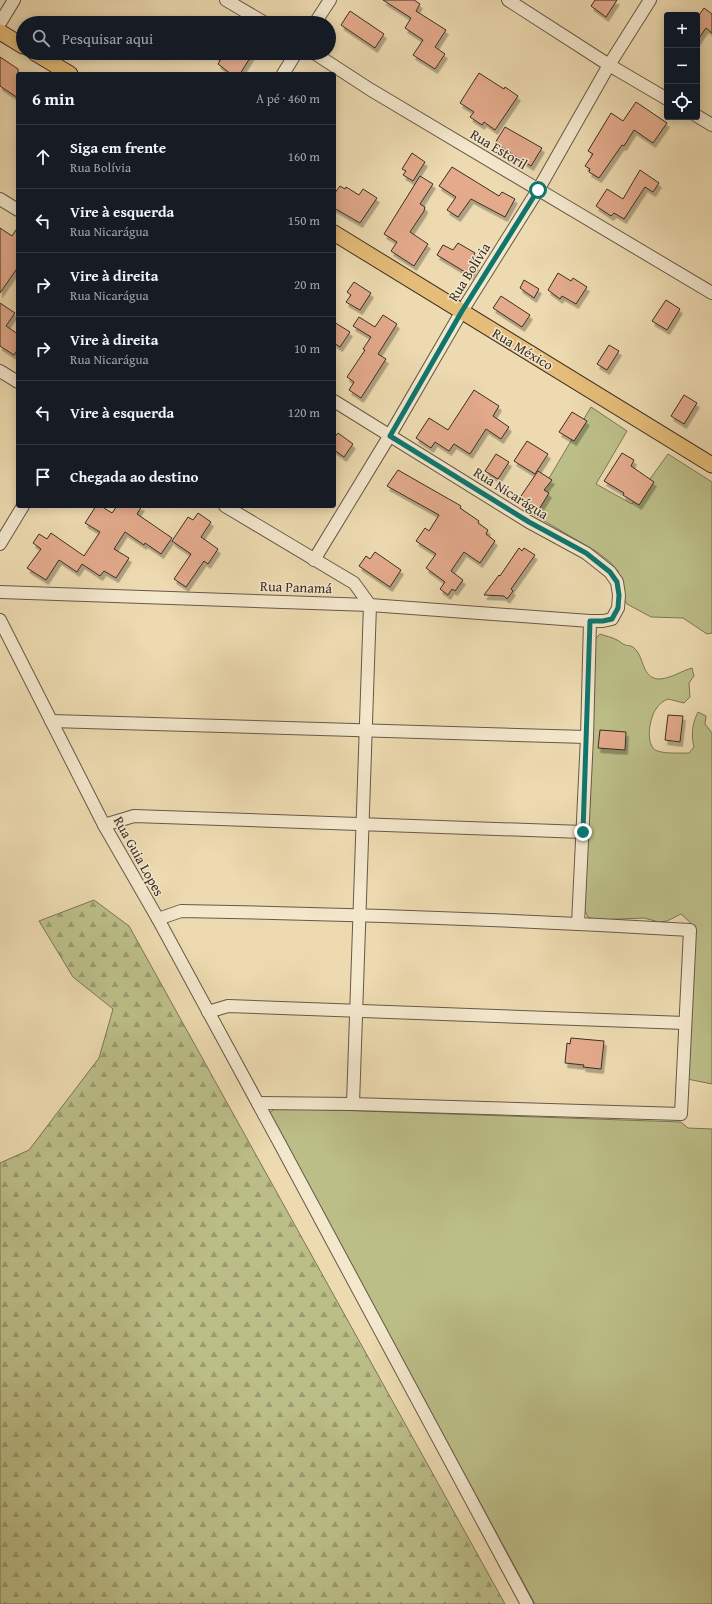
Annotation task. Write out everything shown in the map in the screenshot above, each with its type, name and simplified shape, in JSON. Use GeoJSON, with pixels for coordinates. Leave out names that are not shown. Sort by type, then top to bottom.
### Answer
{"type":"FeatureCollection","features":[{"type":"Feature","properties":{"kind":"main road"},"geometry":{"type":"LineString","coordinates":[[0,32],[16,42]]}},
{"type":"Feature","properties":{"kind":"main road"},"geometry":{"type":"LineString","coordinates":[[47,60],[67,72]]}},
{"type":"Feature","properties":{"kind":"main road","name":"Rua México"},"geometry":{"type":"LineString","coordinates":[[336,234],[712,465]]}},
{"type":"Feature","properties":{"kind":"street"},"geometry":{"type":"LineString","coordinates":[[0,23],[14,0]]}},
{"type":"Feature","properties":{"kind":"street"},"geometry":{"type":"LineString","coordinates":[[226,0],[253,16]]}},
{"type":"Feature","properties":{"kind":"street"},"geometry":{"type":"LineString","coordinates":[[320,16],[330,0]]}},
{"type":"Feature","properties":{"kind":"street"},"geometry":{"type":"LineString","coordinates":[[508,0],[609,65],[664,97]]}},
{"type":"Feature","properties":{"kind":"street","name":"Rua Bolívia"},"geometry":{"type":"LineString","coordinates":[[314,560],[390,436],[462,311],[538,190],[609,65],[650,0]]}},
{"type":"Feature","properties":{"kind":"street"},"geometry":{"type":"LineString","coordinates":[[284,72],[292,60]]}},
{"type":"Feature","properties":{"kind":"street","name":"Rua Estoril"},"geometry":{"type":"LineString","coordinates":[[325,60],[371,90],[712,293]]}},
{"type":"Feature","properties":{"kind":"street"},"geometry":{"type":"LineString","coordinates":[[700,118],[712,125]]}},
{"type":"Feature","properties":{"kind":"street"},"geometry":{"type":"LineString","coordinates":[[0,199],[16,209]]}},
{"type":"Feature","properties":{"kind":"street"},"geometry":{"type":"LineString","coordinates":[[0,371],[16,381]]}},
{"type":"Feature","properties":{"kind":"street","name":"Rua Nicarágua"},"geometry":{"type":"LineString","coordinates":[[336,402],[529,522],[586,553],[610,572],[617,582],[619,595],[618,608],[612,619],[590,621]]}},
{"type":"Feature","properties":{"kind":"street"},"geometry":{"type":"LineString","coordinates":[[0,544],[22,508]]}},
{"type":"Feature","properties":{"kind":"street"},"geometry":{"type":"LineString","coordinates":[[228,508],[354,583],[370,605],[353,1104]]}},
{"type":"Feature","properties":{"kind":"street","name":"Rua Panamá"},"geometry":{"type":"LineString","coordinates":[[0,592],[370,605],[590,621]]}},
{"type":"Feature","properties":{"kind":"street","name":"Rua Guia Lopes"},"geometry":{"type":"LineString","coordinates":[[0,620],[104,825],[158,919],[258,1103],[527,1604]]}},
{"type":"Feature","properties":{"kind":"street"},"geometry":{"type":"LineString","coordinates":[[578,924],[587,737],[590,621]]}},
{"type":"Feature","properties":{"kind":"street"},"geometry":{"type":"LineString","coordinates":[[51,721],[587,737]]}},
{"type":"Feature","properties":{"kind":"street"},"geometry":{"type":"LineString","coordinates":[[104,825],[134,816],[583,832]]}},
{"type":"Feature","properties":{"kind":"street"},"geometry":{"type":"LineString","coordinates":[[158,919],[181,911],[359,914],[690,930],[681,1114],[353,1104],[258,1103]]}},
{"type":"Feature","properties":{"kind":"street"},"geometry":{"type":"LineString","coordinates":[[208,1012],[228,1006],[685,1023]]}},
{"type":"Feature","properties":{"kind":"green space"},"geometry":{"type":"Polygon","coordinates":[[[591,407],[627,431],[596,484],[632,504],[668,454],[712,482],[712,633],[707,634],[683,618],[651,617],[627,604],[623,597],[618,571],[610,562],[597,552],[529,512],[591,407]]]}},
{"type":"Feature","properties":{"kind":"green space"},"geometry":{"type":"Polygon","coordinates":[[[600,634],[633,647],[640,657],[646,672],[654,678],[660,679],[669,677],[692,668],[694,676],[689,683],[690,697],[684,703],[668,699],[657,707],[654,713],[650,723],[649,736],[655,750],[667,753],[689,753],[694,747],[694,721],[698,712],[706,716],[705,724],[712,733],[712,1084],[687,1079],[694,926],[681,914],[667,921],[659,922],[644,918],[596,920],[588,917],[584,909],[593,641],[600,634]]]}},
{"type":"Feature","properties":{"kind":"green space"},"geometry":{"type":"Polygon","coordinates":[[[94,900],[129,926],[505,1604],[0,1604],[0,1163],[29,1150],[99,1058],[113,1009],[73,977],[39,921],[94,900]]]}},
{"type":"Feature","properties":{"kind":"green space"},"geometry":{"type":"Polygon","coordinates":[[[276,1108],[681,1122],[688,1128],[712,1129],[712,1604],[535,1604],[269,1113],[276,1108]]]}},
{"type":"Feature","properties":{"kind":"building"},"geometry":{"type":"Polygon","coordinates":[[[383,0],[414,0],[420,4],[416,11],[446,30],[435,47],[445,54],[435,69],[413,55],[423,40],[405,28],[411,18],[383,0]]]}},
{"type":"Feature","properties":{"kind":"building"},"geometry":{"type":"Polygon","coordinates":[[[595,0],[617,0],[606,17],[591,6],[595,0]]]}},
{"type":"Feature","properties":{"kind":"building"},"geometry":{"type":"Polygon","coordinates":[[[704,8],[712,14],[712,33],[706,28],[700,37],[700,14],[704,8]]]}},
{"type":"Feature","properties":{"kind":"building"},"geometry":{"type":"Polygon","coordinates":[[[350,11],[384,34],[375,48],[341,25],[350,11]]]}},
{"type":"Feature","properties":{"kind":"building"},"geometry":{"type":"Polygon","coordinates":[[[0,57],[18,69],[18,72],[16,72],[16,97],[0,86],[0,57]]]}},
{"type":"Feature","properties":{"kind":"building"},"geometry":{"type":"Polygon","coordinates":[[[220,60],[249,60],[241,72],[228,72],[218,64],[220,60]]]}},
{"type":"Feature","properties":{"kind":"building"},"geometry":{"type":"Polygon","coordinates":[[[479,73],[518,96],[495,130],[484,122],[482,125],[470,117],[474,112],[460,103],[479,73]]]}},
{"type":"Feature","properties":{"kind":"building"},"geometry":{"type":"Polygon","coordinates":[[[636,102],[667,123],[653,143],[634,130],[624,146],[622,145],[599,178],[589,172],[590,169],[585,166],[593,154],[588,151],[611,113],[623,121],[636,102]]]}},
{"type":"Feature","properties":{"kind":"building"},"geometry":{"type":"Polygon","coordinates":[[[505,127],[542,148],[531,166],[495,143],[505,127]]]}},
{"type":"Feature","properties":{"kind":"building"},"geometry":{"type":"Polygon","coordinates":[[[412,153],[425,162],[413,181],[403,175],[406,171],[402,169],[412,153]]]}},
{"type":"Feature","properties":{"kind":"building"},"geometry":{"type":"Polygon","coordinates":[[[452,167],[499,196],[502,192],[515,199],[505,217],[471,199],[458,217],[447,210],[456,197],[439,186],[452,167]]]}},
{"type":"Feature","properties":{"kind":"building"},"geometry":{"type":"Polygon","coordinates":[[[640,170],[659,183],[653,192],[645,187],[624,219],[614,213],[611,216],[596,206],[607,189],[623,199],[640,170]]]}},
{"type":"Feature","properties":{"kind":"building"},"geometry":{"type":"Polygon","coordinates":[[[420,176],[433,184],[420,204],[425,207],[424,211],[410,232],[428,244],[414,266],[391,251],[397,242],[384,234],[420,176]]]}},
{"type":"Feature","properties":{"kind":"building"},"geometry":{"type":"Polygon","coordinates":[[[340,186],[345,189],[346,187],[359,195],[363,189],[377,198],[360,223],[336,209],[336,191],[340,186]]]}},
{"type":"Feature","properties":{"kind":"building"},"geometry":{"type":"Polygon","coordinates":[[[0,228],[12,236],[16,230],[16,270],[0,293],[0,228]]]}},
{"type":"Feature","properties":{"kind":"building"},"geometry":{"type":"Polygon","coordinates":[[[458,243],[475,253],[471,261],[476,265],[470,275],[437,255],[443,245],[453,250],[458,243]]]}},
{"type":"Feature","properties":{"kind":"building"},"geometry":{"type":"Polygon","coordinates":[[[558,273],[571,281],[573,278],[587,287],[576,304],[562,296],[560,299],[548,290],[558,273]]]}},
{"type":"Feature","properties":{"kind":"building"},"geometry":{"type":"Polygon","coordinates":[[[524,280],[539,289],[534,298],[520,288],[524,280]]]}},
{"type":"Feature","properties":{"kind":"building"},"geometry":{"type":"Polygon","coordinates":[[[354,282],[371,293],[360,310],[346,302],[351,295],[347,292],[354,282]]]}},
{"type":"Feature","properties":{"kind":"building"},"geometry":{"type":"Polygon","coordinates":[[[501,296],[530,315],[522,327],[493,308],[501,296]]]}},
{"type":"Feature","properties":{"kind":"building"},"geometry":{"type":"Polygon","coordinates":[[[666,300],[680,309],[667,330],[652,321],[666,300]]]}},
{"type":"Feature","properties":{"kind":"building"},"geometry":{"type":"Polygon","coordinates":[[[0,303],[15,313],[6,326],[16,333],[16,352],[14,355],[0,346],[0,303]]]}},
{"type":"Feature","properties":{"kind":"building"},"geometry":{"type":"Polygon","coordinates":[[[383,315],[397,324],[378,354],[386,359],[361,398],[349,390],[354,382],[347,377],[365,350],[363,349],[371,337],[353,326],[359,317],[375,327],[383,315]]]}},
{"type":"Feature","properties":{"kind":"building"},"geometry":{"type":"Polygon","coordinates":[[[336,323],[350,332],[340,347],[336,344],[336,323]]]}},
{"type":"Feature","properties":{"kind":"building"},"geometry":{"type":"Polygon","coordinates":[[[609,345],[619,351],[607,370],[597,364],[609,345]]]}},
{"type":"Feature","properties":{"kind":"building"},"geometry":{"type":"Polygon","coordinates":[[[474,390],[499,406],[493,416],[509,427],[501,439],[486,429],[470,454],[454,444],[449,451],[435,442],[431,448],[416,438],[429,418],[448,430],[474,390]]]}},
{"type":"Feature","properties":{"kind":"building"},"geometry":{"type":"Polygon","coordinates":[[[684,395],[697,403],[684,424],[671,416],[684,395]]]}},
{"type":"Feature","properties":{"kind":"building"},"geometry":{"type":"Polygon","coordinates":[[[572,412],[587,421],[574,441],[559,432],[572,412]]]}},
{"type":"Feature","properties":{"kind":"building"},"geometry":{"type":"Polygon","coordinates":[[[338,433],[353,444],[344,457],[336,451],[336,436],[338,433]]]}},
{"type":"Feature","properties":{"kind":"building"},"geometry":{"type":"Polygon","coordinates":[[[527,441],[548,454],[535,474],[514,461],[527,441]]]}},
{"type":"Feature","properties":{"kind":"building"},"geometry":{"type":"Polygon","coordinates":[[[622,453],[634,460],[631,466],[654,482],[639,505],[623,495],[624,493],[604,481],[622,453]]]}},
{"type":"Feature","properties":{"kind":"building"},"geometry":{"type":"Polygon","coordinates":[[[496,454],[509,462],[498,479],[485,471],[496,454]]]}},
{"type":"Feature","properties":{"kind":"building"},"geometry":{"type":"Polygon","coordinates":[[[398,470],[461,506],[460,508],[479,521],[478,523],[488,530],[486,534],[495,541],[480,563],[464,552],[451,571],[463,580],[455,591],[452,589],[448,595],[440,589],[445,582],[426,568],[436,554],[416,541],[425,528],[429,531],[439,515],[387,486],[398,470]]]}},
{"type":"Feature","properties":{"kind":"building"},"geometry":{"type":"Polygon","coordinates":[[[538,471],[552,480],[544,490],[549,493],[538,511],[519,499],[538,471]]]}},
{"type":"Feature","properties":{"kind":"building"},"geometry":{"type":"Polygon","coordinates":[[[95,508],[104,508],[112,513],[116,508],[141,508],[137,514],[172,538],[161,554],[125,532],[114,549],[129,558],[116,578],[104,571],[100,576],[82,564],[77,572],[59,560],[46,580],[27,568],[41,549],[33,543],[39,534],[47,539],[51,533],[84,556],[100,532],[85,523],[95,508]]]}},
{"type":"Feature","properties":{"kind":"building"},"geometry":{"type":"Polygon","coordinates":[[[198,513],[211,522],[201,537],[218,549],[208,564],[204,561],[186,587],[174,579],[191,554],[172,541],[188,517],[193,520],[198,513]]]}},
{"type":"Feature","properties":{"kind":"building"},"geometry":{"type":"Polygon","coordinates":[[[519,548],[522,551],[524,548],[535,555],[511,589],[513,591],[507,599],[504,596],[484,595],[499,575],[500,576],[519,548]]]}},
{"type":"Feature","properties":{"kind":"building"},"geometry":{"type":"Polygon","coordinates":[[[375,552],[401,570],[390,587],[359,566],[366,556],[370,559],[375,552]]]}},
{"type":"Feature","properties":{"kind":"building"},"geometry":{"type":"Polygon","coordinates":[[[668,715],[683,716],[680,742],[665,740],[668,715]]]}},
{"type":"Feature","properties":{"kind":"building"},"geometry":{"type":"Polygon","coordinates":[[[600,730],[626,732],[625,750],[598,748],[600,730]]]}},
{"type":"Feature","properties":{"kind":"building"},"geometry":{"type":"Polygon","coordinates":[[[571,1038],[604,1041],[601,1069],[565,1063],[567,1043],[570,1044],[571,1038]]]}},
{"type":"Feature","properties":{"kind":"route"},"geometry":{"type":"LineString","coordinates":[[538,190],[462,311],[390,436],[529,522],[586,553],[610,572],[617,582],[619,595],[618,608],[612,619],[590,621],[583,832]]}}]}
